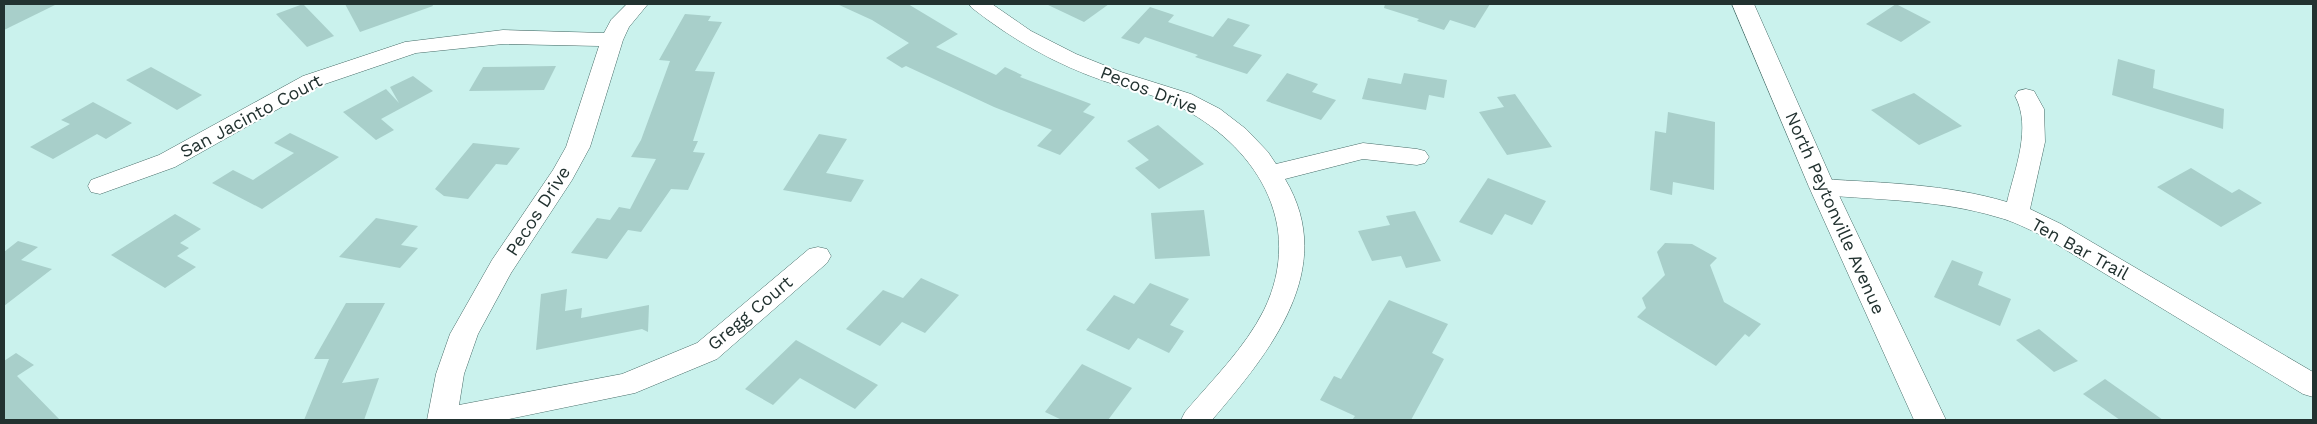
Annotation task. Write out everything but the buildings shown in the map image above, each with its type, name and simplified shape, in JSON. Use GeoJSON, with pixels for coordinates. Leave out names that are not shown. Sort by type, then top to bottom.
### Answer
{"type":"FeatureCollection","features":[{"type":"Feature","properties":{"kind":"street","name":"Pecos Drive"},"geometry":{"type":"LineString","coordinates":[[443,420],[450,374],[464,334],[501,267],[563,174],[578,147],[612,40],[619,26],[638,4]]}},
{"type":"Feature","properties":{"kind":"street","name":"Pecos Drive"},"geometry":{"type":"LineString","coordinates":[[979,4],[1029,41],[1052,53],[1104,74],[1182,99],[1204,111],[1239,136],[1257,152],[1282,193],[1291,236],[1292,261],[1287,284],[1278,309],[1243,363],[1196,420]]}},
{"type":"Feature","properties":{"kind":"street","name":"North Peytonville Avenue"},"geometry":{"type":"LineString","coordinates":[[1743,4],[1822,187],[1930,420]]}},
{"type":"Feature","properties":{"kind":"street","name":"San Jacinto Court"},"geometry":{"type":"LineString","coordinates":[[100,186],[167,161],[311,81],[413,47],[503,37],[612,40]]}},
{"type":"Feature","properties":{"kind":"street"},"geometry":{"type":"LineString","coordinates":[[2016,214],[2033,142],[2033,109],[2026,96]]}},
{"type":"Feature","properties":{"kind":"street"},"geometry":{"type":"LineString","coordinates":[[1271,174],[1364,151],[1417,157]]}},
{"type":"Feature","properties":{"kind":"street","name":"Ten Bar Trail"},"geometry":{"type":"LineString","coordinates":[[1822,187],[1939,197],[2000,208],[2016,214],[2052,230],[2313,386]]}},
{"type":"Feature","properties":{"kind":"street","name":"Gregg Court"},"geometry":{"type":"LineString","coordinates":[[443,420],[625,384],[707,351],[818,256]]}}]}
